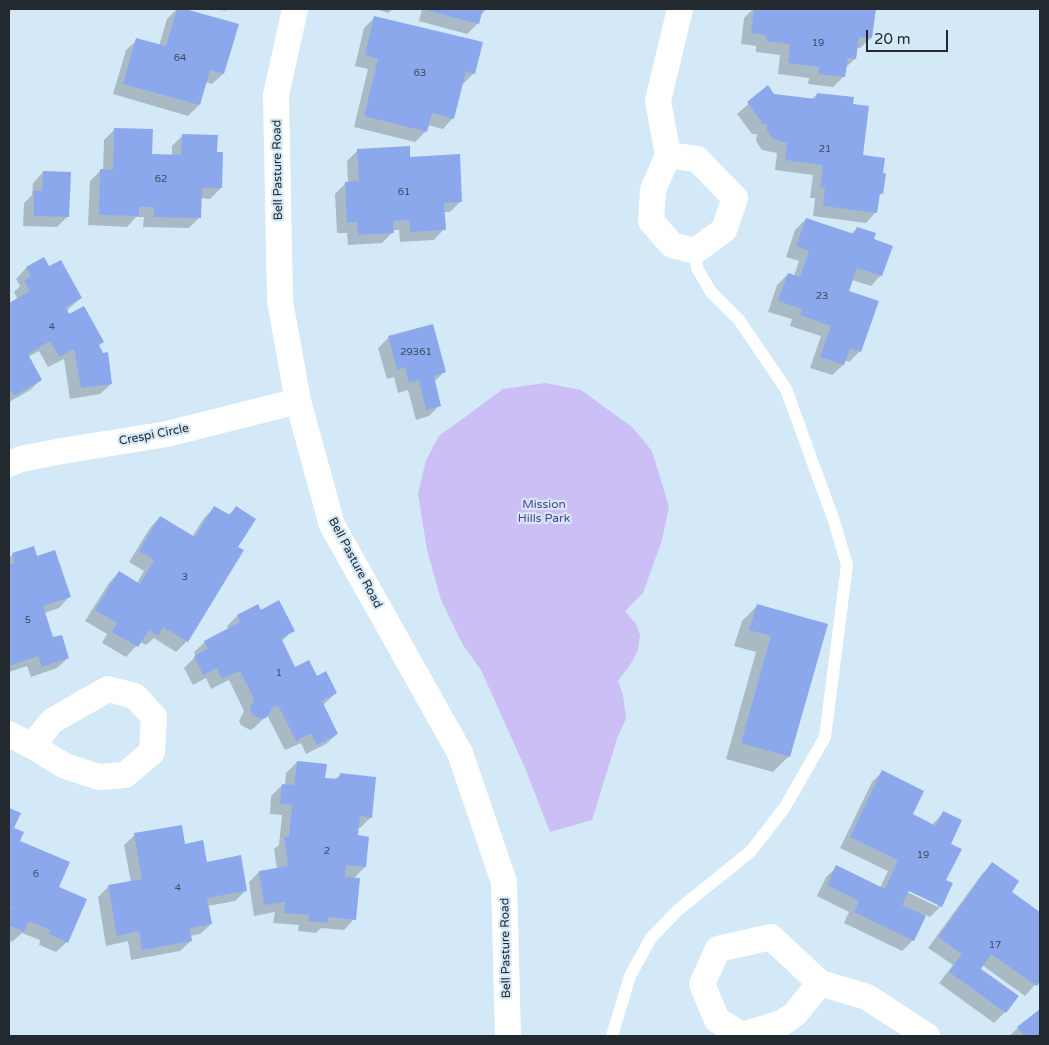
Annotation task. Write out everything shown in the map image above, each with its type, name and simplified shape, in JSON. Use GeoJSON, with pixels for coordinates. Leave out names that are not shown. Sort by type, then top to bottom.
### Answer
{"type":"FeatureCollection","features":[{"type":"Feature","properties":{"kind":"street","name":"Bell Pasture Road"},"geometry":{"type":"LineString","coordinates":[[295,9],[276,95],[280,301],[298,401],[332,525],[460,753],[504,882],[508,1036]]}},
{"type":"Feature","properties":{"kind":"street"},"geometry":{"type":"LineString","coordinates":[[668,155],[697,159],[736,198],[724,230],[695,251],[672,245],[651,221],[653,190],[668,155],[658,102],[680,9]]}},
{"type":"Feature","properties":{"kind":"street","name":"Crespi Circle"},"geometry":{"type":"LineString","coordinates":[[9,464],[21,459],[62,451],[166,434],[298,401]]}},
{"type":"Feature","properties":{"kind":"street"},"geometry":{"type":"LineString","coordinates":[[9,734],[32,746]]}},
{"type":"Feature","properties":{"kind":"street"},"geometry":{"type":"LineString","coordinates":[[820,983],[867,998],[927,1036]]}},
{"type":"Feature","properties":{"kind":"lane"},"geometry":{"type":"LineString","coordinates":[[612,1036],[630,976],[651,938],[678,910],[751,851],[785,807],[825,737],[847,565],[834,521],[786,389],[739,320],[711,292],[697,268],[695,251]]}},
{"type":"Feature","properties":{"kind":"green space","name":"Mission Hills Park"},"geometry":{"type":"Polygon","coordinates":[[[545,383],[581,390],[632,427],[652,451],[669,507],[662,540],[643,593],[625,611],[636,624],[640,635],[638,650],[618,681],[623,695],[626,719],[618,736],[592,820],[550,832],[525,768],[481,670],[463,645],[441,600],[427,550],[418,494],[426,460],[439,436],[503,389],[545,383]]]}},
{"type":"Feature","properties":{"kind":"building"},"geometry":{"type":"Polygon","coordinates":[[[177,9],[185,9],[239,24],[224,74],[210,70],[200,105],[123,84],[136,38],[166,46],[177,9]]]}},
{"type":"Feature","properties":{"kind":"building"},"geometry":{"type":"Polygon","coordinates":[[[429,9],[483,9],[479,24],[429,11],[429,9]]]}},
{"type":"Feature","properties":{"kind":"building"},"geometry":{"type":"Polygon","coordinates":[[[754,9],[876,9],[872,38],[859,37],[856,59],[848,58],[845,77],[818,74],[819,67],[788,63],[790,44],[766,41],[766,35],[751,33],[754,9]]]}},
{"type":"Feature","properties":{"kind":"building"},"geometry":{"type":"Polygon","coordinates":[[[374,16],[483,42],[475,74],[466,71],[454,119],[432,113],[427,132],[364,116],[378,59],[365,55],[374,16]]]}},
{"type":"Feature","properties":{"kind":"building"},"geometry":{"type":"Polygon","coordinates":[[[768,85],[774,94],[816,99],[817,93],[854,97],[853,104],[869,106],[863,155],[885,158],[883,173],[886,174],[883,194],[880,193],[877,213],[823,206],[825,188],[820,187],[823,165],[785,160],[787,143],[772,139],[767,130],[767,124],[763,124],[747,102],[768,85]]]}},
{"type":"Feature","properties":{"kind":"building"},"geometry":{"type":"Polygon","coordinates":[[[114,128],[153,129],[152,154],[181,155],[182,134],[218,135],[217,152],[223,152],[222,188],[202,188],[201,218],[153,217],[154,207],[139,207],[139,216],[99,215],[100,169],[113,170],[114,128]]]}},
{"type":"Feature","properties":{"kind":"building"},"geometry":{"type":"Polygon","coordinates":[[[410,146],[410,157],[460,154],[462,202],[444,203],[446,230],[410,232],[409,220],[393,221],[394,233],[358,235],[357,222],[347,223],[345,182],[359,181],[357,149],[410,146]]]}},
{"type":"Feature","properties":{"kind":"building"},"geometry":{"type":"Polygon","coordinates":[[[43,171],[71,172],[69,217],[34,216],[34,191],[42,191],[43,171]]]}},
{"type":"Feature","properties":{"kind":"building"},"geometry":{"type":"Polygon","coordinates":[[[806,218],[854,234],[857,227],[876,233],[874,239],[893,246],[882,276],[857,268],[849,291],[879,301],[861,352],[850,348],[844,365],[820,357],[831,326],[800,315],[802,309],[778,301],[788,273],[800,277],[809,251],[796,246],[806,218]]]}},
{"type":"Feature","properties":{"kind":"building"},"geometry":{"type":"Polygon","coordinates":[[[44,257],[49,266],[61,260],[82,298],[66,307],[69,314],[84,306],[104,342],[99,345],[103,353],[108,352],[112,384],[81,388],[74,349],[59,357],[50,341],[28,354],[42,380],[14,396],[9,387],[9,303],[30,291],[24,281],[31,276],[26,267],[44,257]]]}},
{"type":"Feature","properties":{"kind":"building"},"geometry":{"type":"Polygon","coordinates":[[[433,324],[446,372],[434,376],[441,406],[426,410],[419,380],[409,383],[405,367],[397,370],[388,336],[433,324]]]}},
{"type":"Feature","properties":{"kind":"building"},"geometry":{"type":"Polygon","coordinates":[[[214,506],[230,515],[236,506],[256,519],[238,547],[244,550],[188,642],[163,627],[158,636],[149,630],[138,647],[112,632],[117,623],[95,610],[119,571],[140,584],[154,560],[139,551],[160,516],[195,537],[214,506]]]}},
{"type":"Feature","properties":{"kind":"building"},"geometry":{"type":"Polygon","coordinates":[[[34,546],[37,556],[55,550],[71,597],[43,606],[53,637],[62,635],[69,658],[42,667],[38,656],[9,666],[9,565],[15,563],[12,553],[34,546]]]}},
{"type":"Feature","properties":{"kind":"building"},"geometry":{"type":"Polygon","coordinates":[[[279,600],[295,631],[281,638],[295,667],[309,660],[317,676],[326,671],[337,693],[322,701],[338,734],[317,745],[311,733],[296,741],[278,705],[272,708],[266,718],[261,719],[252,715],[250,709],[254,699],[240,671],[222,679],[217,668],[203,675],[194,656],[208,649],[204,641],[240,622],[237,615],[258,604],[261,610],[279,600]]]}},
{"type":"Feature","properties":{"kind":"building"},"geometry":{"type":"Polygon","coordinates":[[[757,604],[828,624],[790,757],[741,743],[771,636],[749,630],[757,604]]]}},
{"type":"Feature","properties":{"kind":"building"},"geometry":{"type":"Polygon","coordinates":[[[297,761],[327,764],[325,778],[339,779],[340,773],[376,777],[372,818],[360,816],[358,835],[369,837],[366,867],[346,865],[345,877],[360,878],[356,920],[328,917],[328,923],[308,921],[309,915],[284,913],[285,902],[264,905],[259,871],[288,866],[284,837],[289,837],[292,805],[280,804],[282,784],[294,785],[297,761]]]}},
{"type":"Feature","properties":{"kind":"building"},"geometry":{"type":"Polygon","coordinates":[[[882,770],[924,791],[913,814],[936,826],[943,811],[962,820],[951,844],[962,849],[946,880],[953,883],[942,907],[909,891],[902,905],[926,916],[914,941],[854,912],[859,901],[827,885],[836,865],[885,889],[898,860],[850,837],[882,770]]]}},
{"type":"Feature","properties":{"kind":"building"},"geometry":{"type":"Polygon","coordinates":[[[9,808],[21,813],[14,828],[24,832],[20,841],[70,862],[59,887],[87,899],[68,943],[49,934],[50,930],[29,921],[24,932],[9,925],[9,913],[12,907],[9,905],[9,808]]]}},
{"type":"Feature","properties":{"kind":"building"},"geometry":{"type":"Polygon","coordinates":[[[182,825],[185,844],[203,840],[207,862],[241,855],[247,891],[207,898],[212,924],[190,928],[192,941],[142,950],[139,931],[117,936],[108,885],[142,879],[134,833],[182,825]]]}},
{"type":"Feature","properties":{"kind":"building"},"geometry":{"type":"Polygon","coordinates":[[[992,862],[1019,881],[1012,892],[1040,912],[1040,981],[1037,986],[991,954],[981,969],[1019,996],[1006,1013],[949,972],[962,954],[938,937],[992,862]]]}},
{"type":"Feature","properties":{"kind":"building"},"geometry":{"type":"Polygon","coordinates":[[[1040,1009],[1040,1036],[1024,1036],[1017,1027],[1040,1009]]]}}]}
